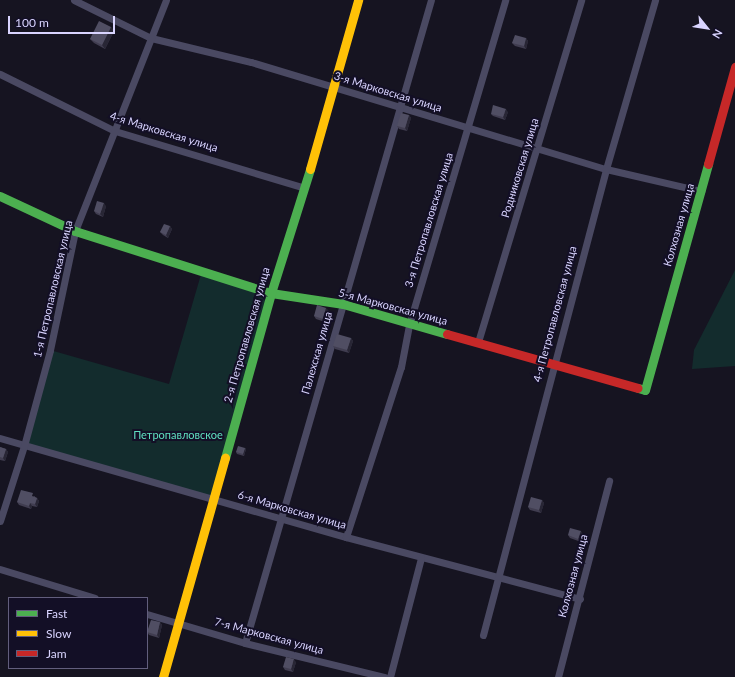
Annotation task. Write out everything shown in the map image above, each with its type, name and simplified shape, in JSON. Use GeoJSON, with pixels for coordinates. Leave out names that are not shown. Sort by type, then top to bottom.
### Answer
{"type":"FeatureCollection","features":[{"type":"Feature","properties":{"kind":"street","name":"3-я Марковская улица"},"geometry":{"type":"LineString","coordinates":[[74,0],[151,38],[251,62],[538,150],[606,169],[701,191]]}},
{"type":"Feature","properties":{"kind":"street","name":"1-я Петропавловская улица"},"geometry":{"type":"LineString","coordinates":[[0,521],[24,446],[50,350],[75,231],[166,0]]}},
{"type":"Feature","properties":{"kind":"street","name":"2-я Петропавловская улица"},"geometry":{"type":"LineString","coordinates":[[163,677],[180,624],[271,293],[305,188],[358,0]]}},
{"type":"Feature","properties":{"kind":"street","name":"Палехская улица"},"geometry":{"type":"LineString","coordinates":[[245,643],[431,0]]}},
{"type":"Feature","properties":{"kind":"street","name":"3-я Петропавловская улица"},"geometry":{"type":"LineString","coordinates":[[346,537],[401,367],[409,324],[469,128],[505,0]]}},
{"type":"Feature","properties":{"kind":"street","name":"Родниковская улица"},"geometry":{"type":"LineString","coordinates":[[478,342],[538,150],[581,0]]}},
{"type":"Feature","properties":{"kind":"street","name":"4-я Петропавловская улица"},"geometry":{"type":"LineString","coordinates":[[482,635],[496,577],[606,169],[654,0]]}},
{"type":"Feature","properties":{"kind":"street","name":"Колхозная улица"},"geometry":{"type":"LineString","coordinates":[[645,390],[735,67]]}},
{"type":"Feature","properties":{"kind":"street","name":"4-я Марковская улица"},"geometry":{"type":"LineString","coordinates":[[0,74],[115,131],[305,188]]}},
{"type":"Feature","properties":{"kind":"street","name":"5-я Марковская улица"},"geometry":{"type":"LineString","coordinates":[[0,196],[75,231],[271,293],[343,304],[409,324],[554,362],[645,390]]}},
{"type":"Feature","properties":{"kind":"street","name":"6-я Марковская улица"},"geometry":{"type":"LineString","coordinates":[[0,438],[421,558],[580,599]]}},
{"type":"Feature","properties":{"kind":"street","name":"Колхозная улица"},"geometry":{"type":"LineString","coordinates":[[558,677],[580,599],[610,481]]}},
{"type":"Feature","properties":{"kind":"street"},"geometry":{"type":"LineString","coordinates":[[390,677],[421,558]]}},
{"type":"Feature","properties":{"kind":"street"},"geometry":{"type":"LineString","coordinates":[[0,569],[92,597]]}},
{"type":"Feature","properties":{"kind":"street","name":"7-я Марковская улица"},"geometry":{"type":"LineString","coordinates":[[148,614],[245,643],[385,677]]}},
{"type":"Feature","properties":{"kind":"green space"},"geometry":{"type":"Polygon","coordinates":[[[735,270],[735,366],[692,369],[694,350],[735,270]]]}},
{"type":"Feature","properties":{"kind":"green space","name":"Петропавловское"},"geometry":{"type":"Polygon","coordinates":[[[202,271],[271,293],[214,499],[24,446],[50,350],[169,384],[202,271]]]}},
{"type":"Feature","properties":{"kind":"building"},"geometry":{"type":"Polygon","coordinates":[[[99,21],[111,27],[102,45],[90,39],[99,21]]]}},
{"type":"Feature","properties":{"kind":"building"},"geometry":{"type":"Polygon","coordinates":[[[515,35],[526,38],[524,46],[512,43],[515,35]]]}},
{"type":"Feature","properties":{"kind":"building"},"geometry":{"type":"Polygon","coordinates":[[[493,105],[506,109],[503,117],[491,114],[493,105]]]}},
{"type":"Feature","properties":{"kind":"building"},"geometry":{"type":"Polygon","coordinates":[[[401,113],[409,115],[405,128],[397,126],[401,113]]]}},
{"type":"Feature","properties":{"kind":"building"},"geometry":{"type":"Polygon","coordinates":[[[97,201],[104,203],[100,214],[94,211],[97,201]]]}},
{"type":"Feature","properties":{"kind":"building"},"geometry":{"type":"Polygon","coordinates":[[[164,224],[170,226],[166,235],[160,232],[164,224]]]}},
{"type":"Feature","properties":{"kind":"building"},"geometry":{"type":"Polygon","coordinates":[[[317,305],[326,308],[323,319],[314,316],[317,305]]]}},
{"type":"Feature","properties":{"kind":"building"},"geometry":{"type":"Polygon","coordinates":[[[337,334],[351,338],[347,350],[333,346],[337,334]]]}},
{"type":"Feature","properties":{"kind":"building"},"geometry":{"type":"Polygon","coordinates":[[[238,446],[245,448],[243,454],[236,452],[238,446]]]}},
{"type":"Feature","properties":{"kind":"building"},"geometry":{"type":"Polygon","coordinates":[[[0,447],[6,449],[3,458],[0,457],[0,447]]]}},
{"type":"Feature","properties":{"kind":"building"},"geometry":{"type":"Polygon","coordinates":[[[21,490],[33,493],[32,496],[37,498],[35,504],[30,503],[29,506],[17,502],[21,490]]]}},
{"type":"Feature","properties":{"kind":"building"},"geometry":{"type":"Polygon","coordinates":[[[531,497],[542,500],[539,510],[528,507],[531,497]]]}},
{"type":"Feature","properties":{"kind":"building"},"geometry":{"type":"Polygon","coordinates":[[[570,528],[581,531],[578,539],[568,535],[570,528]]]}},
{"type":"Feature","properties":{"kind":"building"},"geometry":{"type":"Polygon","coordinates":[[[151,620],[160,622],[157,635],[148,632],[151,620]]]}},
{"type":"Feature","properties":{"kind":"building"},"geometry":{"type":"Polygon","coordinates":[[[286,657],[294,659],[291,669],[283,667],[286,657]]]}},
{"type":"Feature","properties":{"kind":"traffic: fast"},"geometry":{"type":"LineString","coordinates":[[638,388],[645,390],[708,164]]}},
{"type":"Feature","properties":{"kind":"traffic: fast"},"geometry":{"type":"LineString","coordinates":[[225,458],[271,293],[310,169]]}},
{"type":"Feature","properties":{"kind":"traffic: fast"},"geometry":{"type":"LineString","coordinates":[[0,196],[75,231],[271,293],[343,304],[447,334]]}},
{"type":"Feature","properties":{"kind":"traffic: slow"},"geometry":{"type":"LineString","coordinates":[[310,169],[358,0]]}},
{"type":"Feature","properties":{"kind":"traffic: slow"},"geometry":{"type":"LineString","coordinates":[[163,677],[225,458]]}},
{"type":"Feature","properties":{"kind":"traffic: jam"},"geometry":{"type":"LineString","coordinates":[[708,164],[735,67]]}},
{"type":"Feature","properties":{"kind":"traffic: jam"},"geometry":{"type":"LineString","coordinates":[[447,334],[638,388]]}}]}
